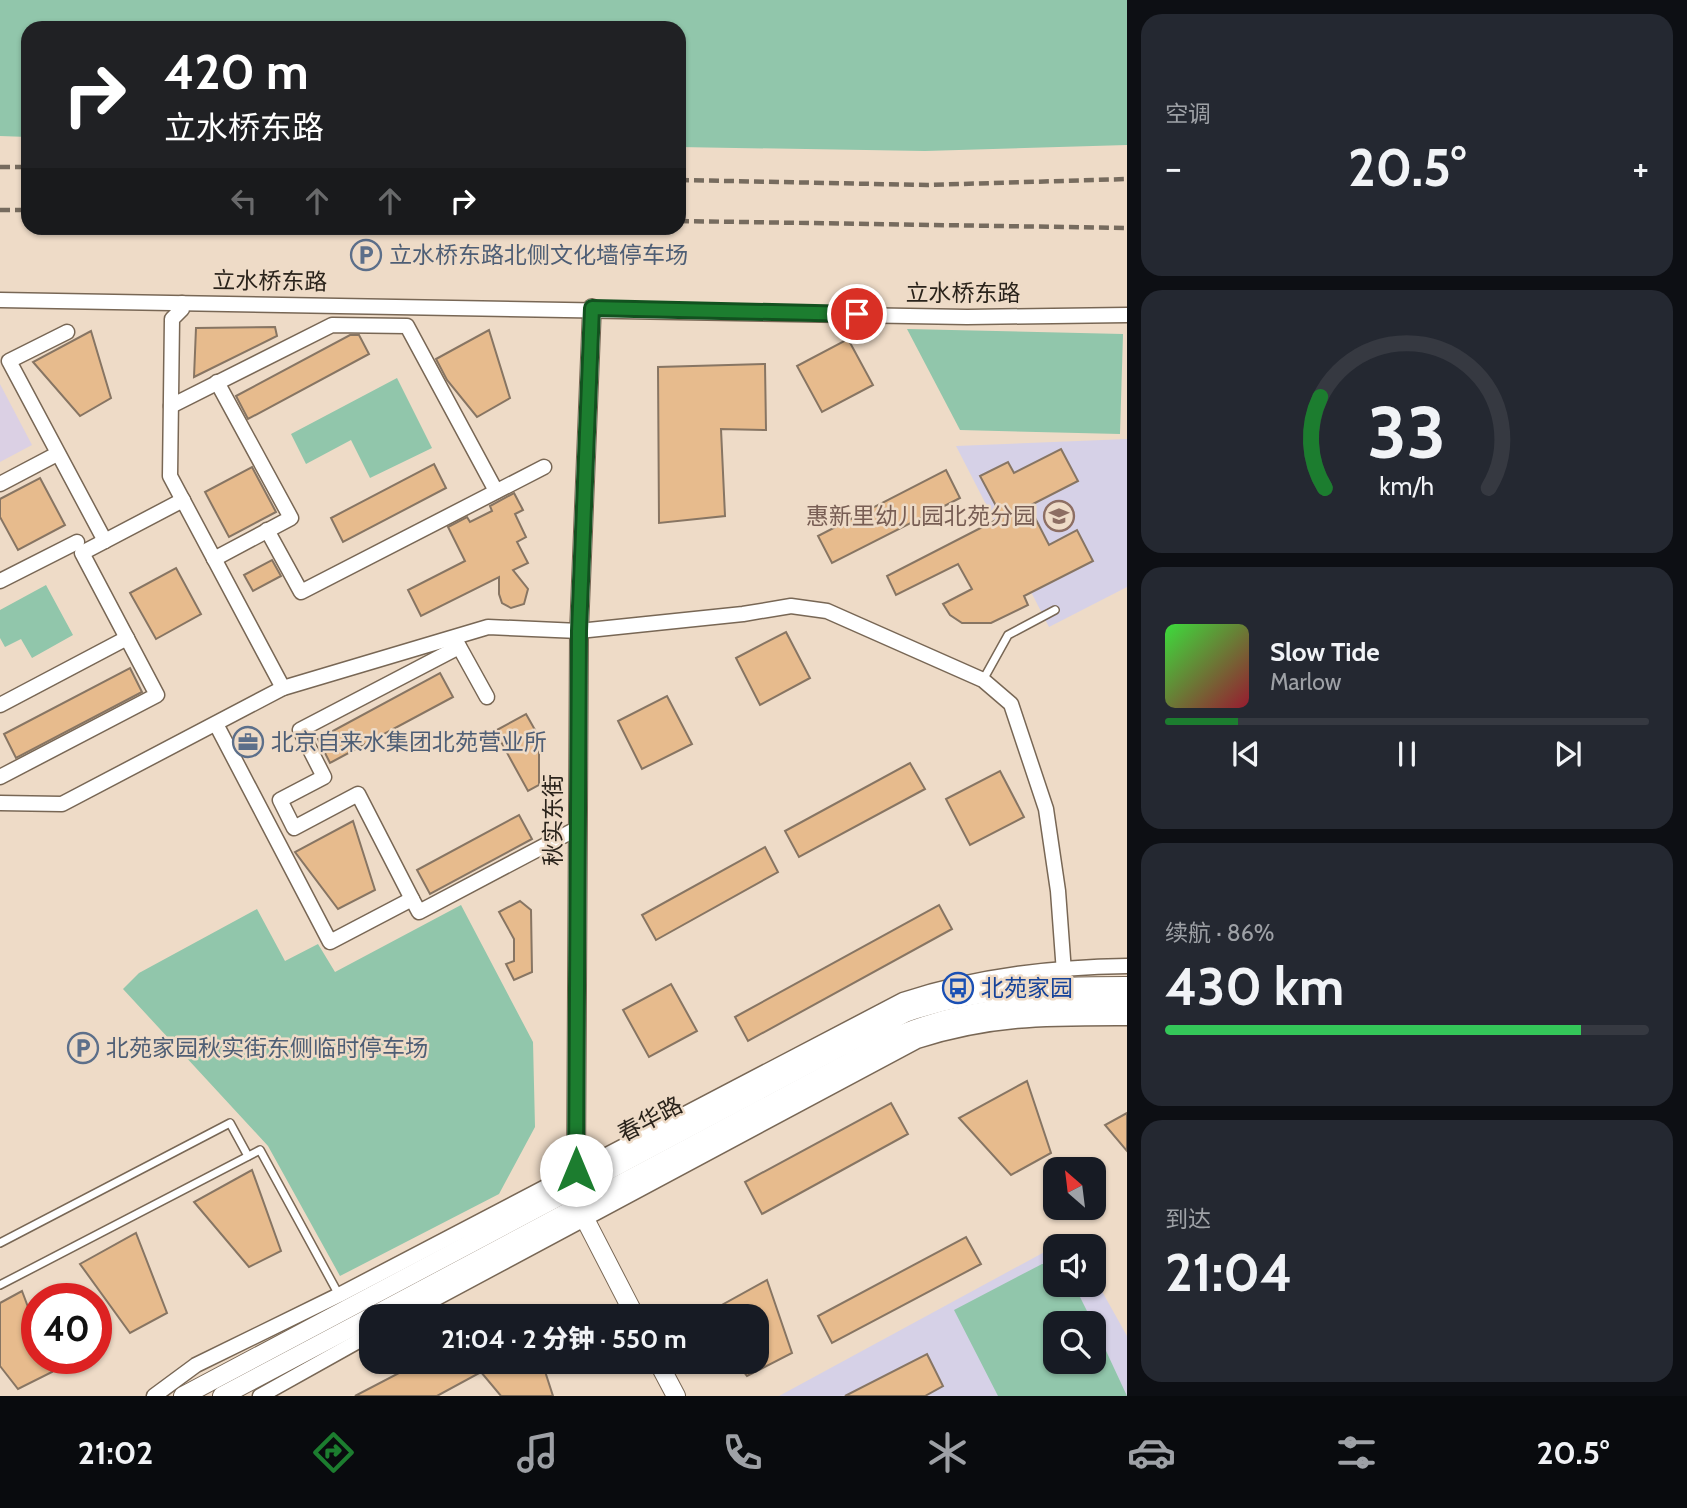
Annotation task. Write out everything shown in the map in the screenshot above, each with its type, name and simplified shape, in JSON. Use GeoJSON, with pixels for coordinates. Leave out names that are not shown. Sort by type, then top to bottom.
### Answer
{"type":"FeatureCollection","features":[{"type":"Feature","properties":{"kind":"street","name":"立水桥东路"},"geometry":{"type":"LineString","coordinates":[[0,300],[592,308],[967,317],[1127,315]]}},
{"type":"Feature","properties":{"kind":"street"},"geometry":{"type":"LineString","coordinates":[[182,303],[182,309],[172,319],[170,476],[283,688]]}},
{"type":"Feature","properties":{"kind":"street","name":"秋实东街"},"geometry":{"type":"LineString","coordinates":[[577,1204],[579,631],[592,308]]}},
{"type":"Feature","properties":{"kind":"street"},"geometry":{"type":"LineString","coordinates":[[171,406],[332,325],[407,326],[496,491]]}},
{"type":"Feature","properties":{"kind":"street"},"geometry":{"type":"LineString","coordinates":[[67,332],[9,362],[102,535]]}},
{"type":"Feature","properties":{"kind":"street"},"geometry":{"type":"LineString","coordinates":[[214,559],[291,518],[217,383]]}},
{"type":"Feature","properties":{"kind":"street"},"geometry":{"type":"LineString","coordinates":[[0,484],[57,454]]}},
{"type":"Feature","properties":{"kind":"street"},"geometry":{"type":"LineString","coordinates":[[267,530],[301,592],[544,467]]}},
{"type":"Feature","properties":{"kind":"street"},"geometry":{"type":"LineString","coordinates":[[1,580],[183,500]]}},
{"type":"Feature","properties":{"kind":"street"},"geometry":{"type":"LineString","coordinates":[[0,777],[157,695],[80,547]]}},
{"type":"Feature","properties":{"kind":"street"},"geometry":{"type":"LineString","coordinates":[[578,828],[419,912],[358,794],[294,828],[280,800],[324,777],[300,730],[488,627],[579,631],[743,614],[791,606],[827,611],[983,680],[1011,704],[1046,809],[1058,891],[1065,986]]}},
{"type":"Feature","properties":{"kind":"street"},"geometry":{"type":"LineString","coordinates":[[0,705],[127,638]]}},
{"type":"Feature","properties":{"kind":"street"},"geometry":{"type":"LineString","coordinates":[[1,801],[62,804],[283,688],[457,642]]}},
{"type":"Feature","properties":{"kind":"street"},"geometry":{"type":"LineString","coordinates":[[457,642],[486,697]]}},
{"type":"Feature","properties":{"kind":"street"},"geometry":{"type":"LineString","coordinates":[[216,724],[330,942],[412,899]]}},
{"type":"Feature","properties":{"kind":"street"},"geometry":{"type":"LineString","coordinates":[[153,1396],[196,1365],[339,1295],[903,1000],[942,987],[1064,967],[1127,966]]}},
{"type":"Feature","properties":{"kind":"street","name":"春华路"},"geometry":{"type":"LineString","coordinates":[[396,1304],[577,1204],[905,1013],[939,1001],[989,991],[1065,986],[1127,986]]}},
{"type":"Feature","properties":{"kind":"street","name":"春华路"},"geometry":{"type":"LineString","coordinates":[[183,1396],[577,1204],[922,1026],[992,1008],[1127,1003]]}},
{"type":"Feature","properties":{"kind":"street"},"geometry":{"type":"LineString","coordinates":[[422,1304],[577,1204],[917,1041],[989,1022],[1025,1018],[1127,1018]]}},
{"type":"Feature","properties":{"kind":"street"},"geometry":{"type":"LineString","coordinates":[[577,1204],[629,1304]]}},
{"type":"Feature","properties":{"kind":"street","name":"春华路"},"geometry":{"type":"LineString","coordinates":[[222,1396],[359,1324]]}},
{"type":"Feature","properties":{"kind":"street"},"geometry":{"type":"LineString","coordinates":[[260,1396],[359,1341]]}},
{"type":"Feature","properties":{"kind":"street"},"geometry":{"type":"LineString","coordinates":[[664,1374],[676,1396]]}},
{"type":"Feature","properties":{"kind":"lane"},"geometry":{"type":"LineString","coordinates":[[983,680],[1008,635],[1055,611]]}},
{"type":"Feature","properties":{"kind":"lane"},"geometry":{"type":"LineString","coordinates":[[0,1243],[230,1123],[248,1156]]}},
{"type":"Feature","properties":{"kind":"lane"},"geometry":{"type":"LineString","coordinates":[[0,1285],[260,1150],[339,1295]]}},
{"type":"Feature","properties":{"kind":"shaded area"},"geometry":{"type":"Polygon","coordinates":[[[0,384],[32,445],[0,462],[0,384]]]}},
{"type":"Feature","properties":{"kind":"shaded area","name":"惠新里幼儿园北苑分园"},"geometry":{"type":"Polygon","coordinates":[[[1127,439],[1127,587],[1049,627],[956,446],[1127,439]]]}},
{"type":"Feature","properties":{"kind":"shaded area"},"geometry":{"type":"Polygon","coordinates":[[[1043,1253],[1043,1297],[1105,1297],[1127,1336],[1127,1396],[779,1396],[1043,1253]]]}},
{"type":"Feature","properties":{"kind":"green space"},"geometry":{"type":"Polygon","coordinates":[[[0,0],[1127,0],[1127,145],[925,151],[686,147],[686,21],[21,21],[21,137],[0,136],[0,0]]]}},
{"type":"Feature","properties":{"kind":"green space"},"geometry":{"type":"Polygon","coordinates":[[[907,329],[1123,334],[1120,434],[960,430],[907,329]]]}},
{"type":"Feature","properties":{"kind":"green space"},"geometry":{"type":"Polygon","coordinates":[[[397,378],[432,448],[370,478],[351,440],[306,464],[291,434],[397,378]]]}},
{"type":"Feature","properties":{"kind":"green space"},"geometry":{"type":"Polygon","coordinates":[[[46,585],[73,635],[32,658],[21,639],[5,647],[0,638],[0,610],[46,585]]]}},
{"type":"Feature","properties":{"kind":"green space"},"geometry":{"type":"Polygon","coordinates":[[[461,905],[533,1042],[535,1127],[499,1194],[340,1276],[268,1146],[123,989],[139,973],[257,909],[285,961],[318,944],[335,972],[461,905]]]}},
{"type":"Feature","properties":{"kind":"green space"},"geometry":{"type":"Polygon","coordinates":[[[1043,1264],[1043,1297],[1080,1297],[1087,1311],[1043,1311],[1043,1374],[1106,1374],[1106,1351],[1127,1396],[998,1396],[954,1310],[1043,1264]]]}},
{"type":"Feature","properties":{"kind":"building"},"geometry":{"type":"Polygon","coordinates":[[[275,327],[277,336],[194,377],[196,328],[275,327]]]}},
{"type":"Feature","properties":{"kind":"building"},"geometry":{"type":"Polygon","coordinates":[[[489,330],[510,398],[477,417],[447,380],[436,359],[489,330]]]}},
{"type":"Feature","properties":{"kind":"building"},"geometry":{"type":"Polygon","coordinates":[[[91,331],[111,398],[80,416],[33,362],[91,331]]]}},
{"type":"Feature","properties":{"kind":"building"},"geometry":{"type":"Polygon","coordinates":[[[350,335],[359,335],[369,354],[248,419],[236,396],[350,335]]]}},
{"type":"Feature","properties":{"kind":"building"},"geometry":{"type":"Polygon","coordinates":[[[848,339],[873,385],[822,412],[797,366],[848,339]]]}},
{"type":"Feature","properties":{"kind":"building"},"geometry":{"type":"Polygon","coordinates":[[[765,364],[766,430],[721,429],[725,516],[659,523],[658,367],[765,364]]]}},
{"type":"Feature","properties":{"kind":"building"},"geometry":{"type":"Polygon","coordinates":[[[1061,449],[1078,481],[1029,506],[1049,545],[1077,530],[1093,561],[1024,596],[1028,605],[991,623],[962,623],[950,615],[943,604],[972,589],[958,564],[896,595],[887,576],[1002,517],[980,476],[1008,462],[1014,473],[1061,449]]]}},
{"type":"Feature","properties":{"kind":"building"},"geometry":{"type":"Polygon","coordinates":[[[434,464],[446,488],[343,542],[331,518],[434,464]]]}},
{"type":"Feature","properties":{"kind":"building"},"geometry":{"type":"Polygon","coordinates":[[[252,467],[276,512],[229,537],[205,492],[252,467]]]}},
{"type":"Feature","properties":{"kind":"building"},"geometry":{"type":"Polygon","coordinates":[[[946,470],[960,498],[832,563],[818,536],[946,470]]]}},
{"type":"Feature","properties":{"kind":"building"},"geometry":{"type":"Polygon","coordinates":[[[40,478],[65,525],[18,550],[0,517],[0,499],[40,478]]]}},
{"type":"Feature","properties":{"kind":"building"},"geometry":{"type":"Polygon","coordinates":[[[514,493],[523,510],[515,514],[526,537],[517,542],[528,563],[513,570],[528,589],[524,604],[511,608],[502,603],[499,577],[421,616],[408,590],[465,561],[448,527],[467,517],[470,522],[492,511],[490,506],[514,493]]]}},
{"type":"Feature","properties":{"kind":"building"},"geometry":{"type":"Polygon","coordinates":[[[272,560],[281,576],[253,591],[244,575],[272,560]]]}},
{"type":"Feature","properties":{"kind":"building"},"geometry":{"type":"Polygon","coordinates":[[[176,568],[201,614],[156,639],[130,593],[176,568]]]}},
{"type":"Feature","properties":{"kind":"building"},"geometry":{"type":"Polygon","coordinates":[[[786,632],[810,678],[760,705],[736,658],[786,632]]]}},
{"type":"Feature","properties":{"kind":"building"},"geometry":{"type":"Polygon","coordinates":[[[130,668],[142,692],[16,758],[4,734],[130,668]]]}},
{"type":"Feature","properties":{"kind":"building"},"geometry":{"type":"Polygon","coordinates":[[[440,673],[453,697],[330,763],[318,739],[440,673]]]}},
{"type":"Feature","properties":{"kind":"building"},"geometry":{"type":"Polygon","coordinates":[[[667,696],[692,744],[642,769],[618,721],[667,696]]]}},
{"type":"Feature","properties":{"kind":"building"},"geometry":{"type":"Polygon","coordinates":[[[526,714],[539,737],[539,785],[528,791],[495,731],[526,714]]]}},
{"type":"Feature","properties":{"kind":"building"},"geometry":{"type":"Polygon","coordinates":[[[910,763],[925,789],[799,857],[785,831],[910,763]]]}},
{"type":"Feature","properties":{"kind":"building"},"geometry":{"type":"Polygon","coordinates":[[[1000,771],[1024,817],[970,845],[946,799],[1000,771]]]}},
{"type":"Feature","properties":{"kind":"building"},"geometry":{"type":"Polygon","coordinates":[[[519,815],[532,839],[430,894],[417,870],[519,815]]]}},
{"type":"Feature","properties":{"kind":"building"},"geometry":{"type":"Polygon","coordinates":[[[353,821],[375,890],[338,909],[295,852],[353,821]]]}},
{"type":"Feature","properties":{"kind":"building"},"geometry":{"type":"Polygon","coordinates":[[[765,847],[778,872],[656,940],[642,915],[765,847]]]}},
{"type":"Feature","properties":{"kind":"building"},"geometry":{"type":"Polygon","coordinates":[[[520,901],[531,910],[532,972],[514,980],[506,964],[514,961],[514,939],[499,912],[520,901]]]}},
{"type":"Feature","properties":{"kind":"building"},"geometry":{"type":"Polygon","coordinates":[[[939,905],[952,929],[748,1041],[735,1017],[939,905]]]}},
{"type":"Feature","properties":{"kind":"building"},"geometry":{"type":"Polygon","coordinates":[[[671,984],[697,1031],[649,1057],[623,1010],[671,984]]]}},
{"type":"Feature","properties":{"kind":"building"},"geometry":{"type":"Polygon","coordinates":[[[1027,1081],[1051,1153],[1011,1175],[959,1118],[1027,1081]]]}},
{"type":"Feature","properties":{"kind":"building"},"geometry":{"type":"Polygon","coordinates":[[[891,1103],[908,1134],[762,1214],[745,1182],[891,1103]]]}},
{"type":"Feature","properties":{"kind":"building"},"geometry":{"type":"Polygon","coordinates":[[[1127,1113],[1127,1151],[1105,1125],[1127,1113]]]}},
{"type":"Feature","properties":{"kind":"building"},"geometry":{"type":"Polygon","coordinates":[[[252,1170],[281,1251],[249,1267],[194,1202],[252,1170]]]}},
{"type":"Feature","properties":{"kind":"building"},"geometry":{"type":"Polygon","coordinates":[[[136,1233],[167,1313],[130,1333],[112,1308],[112,1283],[94,1283],[80,1264],[136,1233]]]}},
{"type":"Feature","properties":{"kind":"building"},"geometry":{"type":"Polygon","coordinates":[[[966,1237],[981,1264],[832,1343],[818,1316],[966,1237]]]}},
{"type":"Feature","properties":{"kind":"building"},"geometry":{"type":"Polygon","coordinates":[[[767,1280],[792,1353],[769,1365],[769,1304],[724,1304],[767,1280]]]}},
{"type":"Feature","properties":{"kind":"building"},"geometry":{"type":"Polygon","coordinates":[[[21,1292],[21,1374],[48,1374],[18,1389],[0,1366],[0,1303],[21,1292]]]}},
{"type":"Feature","properties":{"kind":"building"},"geometry":{"type":"Polygon","coordinates":[[[927,1354],[943,1386],[925,1396],[845,1396],[927,1354]]]}},
{"type":"Feature","properties":{"kind":"building"},"geometry":{"type":"Polygon","coordinates":[[[397,1374],[477,1374],[437,1396],[355,1396],[397,1374]]]}},
{"type":"Feature","properties":{"kind":"building"},"geometry":{"type":"Polygon","coordinates":[[[483,1374],[546,1374],[553,1396],[501,1396],[483,1374]]]}},
{"type":"Feature","properties":{"kind":"railway"},"geometry":{"type":"LineString","coordinates":[[0,167],[21,167]]}},
{"type":"Feature","properties":{"kind":"railway"},"geometry":{"type":"LineString","coordinates":[[686,180],[927,185],[1127,179]]}},
{"type":"Feature","properties":{"kind":"railway"},"geometry":{"type":"LineString","coordinates":[[0,210],[21,210]]}},
{"type":"Feature","properties":{"kind":"railway"},"geometry":{"type":"LineString","coordinates":[[686,221],[1127,228]]}},
{"type":"Feature","properties":{"kind":"place","name":"立水桥东路北侧文化墙停车场"},"geometry":{"type":"Point","coordinates":[366,255]}},
{"type":"Feature","properties":{"kind":"place","name":"惠新里幼儿园北苑分园"},"geometry":{"type":"Point","coordinates":[1059,516]}},
{"type":"Feature","properties":{"kind":"place","name":"北京自来水集团北苑营业所"},"geometry":{"type":"Point","coordinates":[248,742]}},
{"type":"Feature","properties":{"kind":"place","name":"北苑家园"},"geometry":{"type":"Point","coordinates":[958,988]}},
{"type":"Feature","properties":{"kind":"place","name":"北苑家园秋实街东侧临时停车场"},"geometry":{"type":"Point","coordinates":[83,1048]}},
{"type":"Feature","properties":{"kind":"route"},"geometry":{"type":"LineString","coordinates":[[576,1170],[579,631],[593,340],[592,308],[857,314]]}}]}
